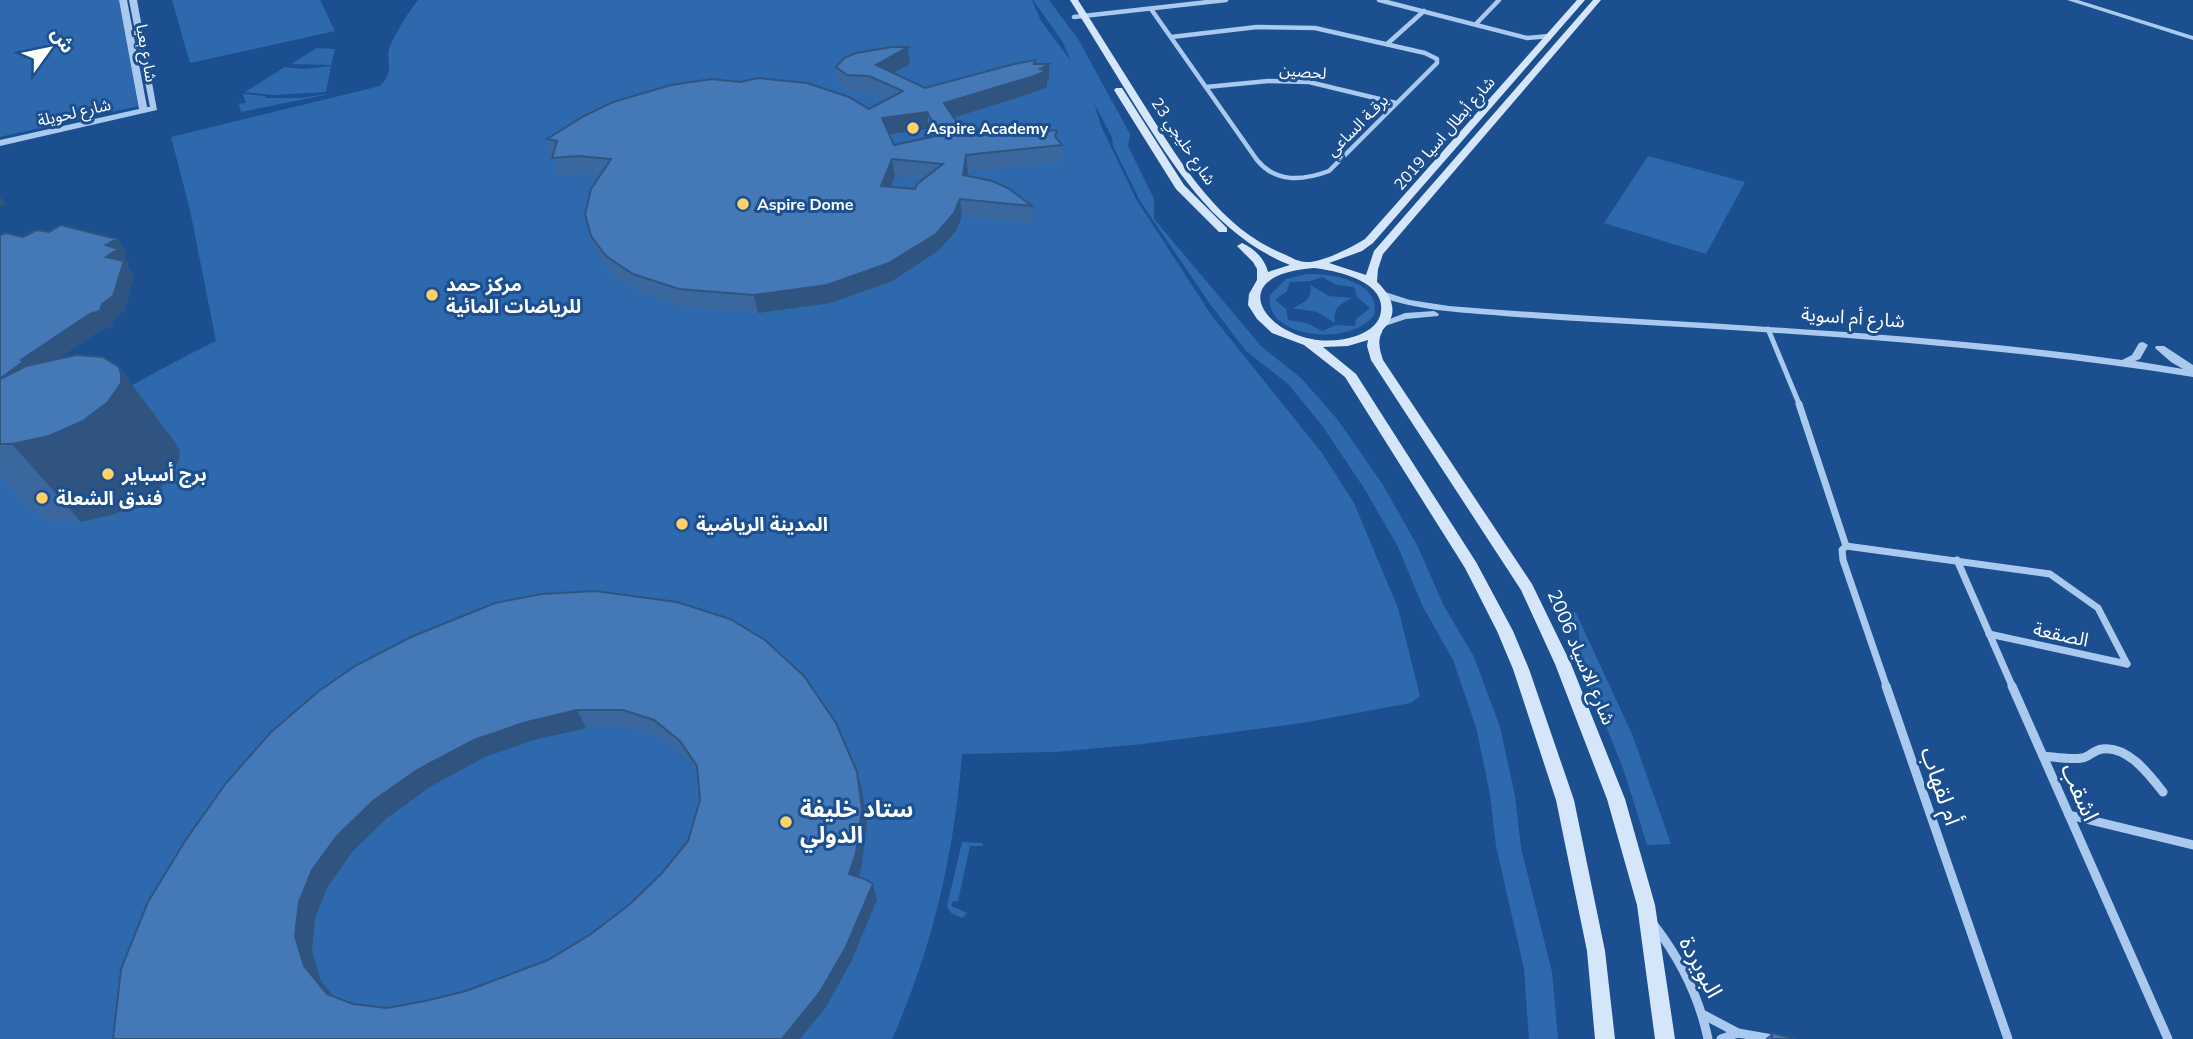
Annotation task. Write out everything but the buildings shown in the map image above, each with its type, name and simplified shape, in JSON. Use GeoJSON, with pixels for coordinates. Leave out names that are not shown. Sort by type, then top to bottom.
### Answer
{"type":"FeatureCollection","features":[{"type":"Feature","properties":{"kind":"main road","name":"شارع خليجي 23"},"geometry":{"type":"LineString","coordinates":[[1064,0],[1079,16],[1155,139],[1180,187],[1261,263],[1264,272],[1262,280]]}},
{"type":"Feature","properties":{"kind":"main road","name":"شارع خليجي 23"},"geometry":{"type":"LineString","coordinates":[[1074,0],[1079,16]]}},
{"type":"Feature","properties":{"kind":"main road","name":"شارع أبطال اسيا 2019"},"geometry":{"type":"LineString","coordinates":[[1308,265],[1358,249],[1369,241],[1581,0]]}},
{"type":"Feature","properties":{"kind":"main road","name":"شارع أبطال اسيا 2019"},"geometry":{"type":"LineString","coordinates":[[1371,283],[1372,269],[1378,253],[1597,0]]}},
{"type":"Feature","properties":{"kind":"main road","name":"شارع خليجي 23"},"geometry":{"type":"LineString","coordinates":[[1155,139],[1228,223],[1261,250],[1308,265]]}},
{"type":"Feature","properties":{"kind":"main road"},"geometry":{"type":"LineString","coordinates":[[1308,265],[1345,270],[1371,283],[1382,294],[1387,312],[1379,327],[1346,342],[1307,341],[1281,333],[1261,318],[1254,299],[1262,280],[1279,270],[1308,265]]}},
{"type":"Feature","properties":{"kind":"main road","name":"شارع الاسياد 2006"},"geometry":{"type":"LineString","coordinates":[[1379,327],[1373,346],[1377,360],[1527,588],[1563,664],[1616,799],[1648,918],[1665,1039]]}},
{"type":"Feature","properties":{"kind":"main road"},"geometry":{"type":"LineString","coordinates":[[1307,341],[1350,374],[1471,566],[1505,631],[1521,669],[1565,800],[1596,951],[1605,1039]]}},
{"type":"Feature","properties":{"kind":"street","name":"شارع بعيا"},"geometry":{"type":"LineString","coordinates":[[123,0],[143,108]]}},
{"type":"Feature","properties":{"kind":"street","name":"شارع بعيا"},"geometry":{"type":"LineString","coordinates":[[133,0],[154,106]]}},
{"type":"Feature","properties":{"kind":"street"},"geometry":{"type":"LineString","coordinates":[[1079,16],[1226,0]]}},
{"type":"Feature","properties":{"kind":"street"},"geometry":{"type":"LineString","coordinates":[[1380,0],[1527,38],[1533,40],[1538,48]]}},
{"type":"Feature","properties":{"kind":"street"},"geometry":{"type":"LineString","coordinates":[[1476,24],[1499,0]]}},
{"type":"Feature","properties":{"kind":"street"},"geometry":{"type":"LineString","coordinates":[[2071,0],[2193,35]]}},
{"type":"Feature","properties":{"kind":"street"},"geometry":{"type":"LineString","coordinates":[[2087,0],[2193,35]]}},
{"type":"Feature","properties":{"kind":"street","name":"برقـة الساعي"},"geometry":{"type":"LineString","coordinates":[[1151,9],[1206,87],[1264,166],[1271,173],[1293,178],[1306,178],[1329,171],[1437,63],[1437,59],[1425,53],[1331,30],[1293,27],[1238,29],[1171,37]]}},
{"type":"Feature","properties":{"kind":"street"},"geometry":{"type":"LineString","coordinates":[[1387,44],[1424,11]]}},
{"type":"Feature","properties":{"kind":"street"},"geometry":{"type":"LineString","coordinates":[[1527,38],[1550,36]]}},
{"type":"Feature","properties":{"kind":"street","name":"لحصين"},"geometry":{"type":"LineString","coordinates":[[1206,87],[1268,81],[1309,82],[1396,103]]}},
{"type":"Feature","properties":{"kind":"street","name":"شارع لحويلة"},"geometry":{"type":"LineString","coordinates":[[0,141],[154,106]]}},
{"type":"Feature","properties":{"kind":"street","name":"شارع أم اسوية"},"geometry":{"type":"LineString","coordinates":[[1382,294],[1427,307],[1508,315]]}},
{"type":"Feature","properties":{"kind":"street","name":"شارع أم اسوية"},"geometry":{"type":"LineString","coordinates":[[1379,327],[1397,318],[1424,314],[1508,315],[1768,329],[1960,343],[2193,372]]}},
{"type":"Feature","properties":{"kind":"street","name":"أم لقهاب"},"geometry":{"type":"LineString","coordinates":[[1768,329],[1804,416],[1846,546],[1842,550],[1843,560],[2008,1039]]}},
{"type":"Feature","properties":{"kind":"street"},"geometry":{"type":"LineString","coordinates":[[2124,363],[2136,357],[2143,345]]}},
{"type":"Feature","properties":{"kind":"street"},"geometry":{"type":"LineString","coordinates":[[2160,348],[2193,372]]}},
{"type":"Feature","properties":{"kind":"street"},"geometry":{"type":"LineString","coordinates":[[1846,546],[1957,560]]}},
{"type":"Feature","properties":{"kind":"street","name":"اشقب"},"geometry":{"type":"LineString","coordinates":[[1957,560],[2168,1039]]}},
{"type":"Feature","properties":{"kind":"street","name":"الصقعة"},"geometry":{"type":"LineString","coordinates":[[1957,560],[2050,574],[2098,608],[2127,664],[1989,634]]}},
{"type":"Feature","properties":{"kind":"street"},"geometry":{"type":"LineString","coordinates":[[2043,756],[2071,759],[2084,758],[2091,750],[2101,748],[2114,751],[2142,765],[2163,792]]}},
{"type":"Feature","properties":{"kind":"street"},"geometry":{"type":"LineString","coordinates":[[2069,815],[2193,845]]}},
{"type":"Feature","properties":{"kind":"street","name":"البويردة"},"geometry":{"type":"LineString","coordinates":[[1648,918],[1674,950],[1704,1015],[1708,1039]]}},
{"type":"Feature","properties":{"kind":"street"},"geometry":{"type":"LineString","coordinates":[[1704,1015],[1738,1032],[1772,1039]]}},
{"type":"Feature","properties":{"kind":"street"},"geometry":{"type":"LineString","coordinates":[[1721,1039],[1738,1032]]}},
{"type":"Feature","properties":{"kind":"shaded area"},"geometry":{"type":"Polygon","coordinates":[[[0,0],[120,0],[138,106],[0,137],[0,0]]]}},
{"type":"Feature","properties":{"kind":"shaded area"},"geometry":{"type":"Polygon","coordinates":[[[172,0],[320,0],[335,31],[190,63],[172,0]]]}},
{"type":"Feature","properties":{"kind":"shaded area","name":"المدينة الرياضية"},"geometry":{"type":"Polygon","coordinates":[[[418,0],[1032,0],[1041,21],[1071,61],[1062,41],[1033,0],[1049,0],[1078,39],[1130,134],[1128,146],[1154,199],[1154,219],[1261,346],[1302,379],[1338,420],[1383,485],[1417,545],[1443,604],[1474,657],[1500,727],[1515,796],[1521,848],[1552,972],[1558,1039],[1529,1039],[1524,969],[1496,846],[1490,794],[1476,727],[1453,660],[1423,607],[1398,547],[1364,488],[1321,424],[1288,384],[1246,351],[1210,304],[1140,201],[1094,103],[1101,126],[1136,199],[1212,316],[1322,453],[1354,503],[1398,608],[1420,696],[1411,703],[1302,723],[1143,744],[1055,752],[962,754],[953,828],[939,900],[919,970],[892,1039],[0,1039],[0,467],[106,400],[216,341],[190,210],[171,137],[380,86],[388,75],[391,44],[418,0]]]}},
{"type":"Feature","properties":{"kind":"shaded area"},"geometry":{"type":"Polygon","coordinates":[[[317,48],[335,49],[331,65],[291,64],[317,48]]]}},
{"type":"Feature","properties":{"kind":"shaded area"},"geometry":{"type":"Polygon","coordinates":[[[331,66],[326,92],[273,95],[245,92],[285,67],[304,69],[331,66]]]}},
{"type":"Feature","properties":{"kind":"shaded area"},"geometry":{"type":"Polygon","coordinates":[[[335,93],[241,112],[239,104],[246,103],[243,94],[266,96],[265,98],[300,98],[335,93]]]}},
{"type":"Feature","properties":{"kind":"shaded area"},"geometry":{"type":"Polygon","coordinates":[[[1648,156],[1745,182],[1706,254],[1604,223],[1648,156]]]}},
{"type":"Feature","properties":{"kind":"shaded area"},"geometry":{"type":"Polygon","coordinates":[[[1317,274],[1352,281],[1370,294],[1374,303],[1374,315],[1362,325],[1346,332],[1310,334],[1293,329],[1280,321],[1271,310],[1270,295],[1286,279],[1317,274]],[[1322,277],[1290,282],[1287,291],[1275,300],[1286,309],[1288,320],[1307,323],[1322,331],[1336,325],[1355,326],[1356,319],[1370,308],[1357,297],[1354,287],[1337,285],[1322,277]]]}},
{"type":"Feature","properties":{"kind":"shaded area"},"geometry":{"type":"Polygon","coordinates":[[[1310,285],[1329,296],[1353,298],[1338,307],[1335,323],[1317,312],[1292,308],[1308,298],[1310,285]]]}},
{"type":"Feature","properties":{"kind":"shaded area"},"geometry":{"type":"Polygon","coordinates":[[[1575,611],[1632,734],[1671,844],[1647,845],[1624,771],[1578,656],[1579,634],[1572,617],[1575,611]]]}},
{"type":"Feature","properties":{"kind":"shaded area"},"geometry":{"type":"Polygon","coordinates":[[[962,842],[983,843],[982,846],[970,846],[958,901],[953,901],[951,906],[967,913],[962,918],[951,913],[947,906],[962,842]]]}},
{"type":"Feature","properties":{"kind":"place","name":"Aspire Academy"},"geometry":{"type":"Point","coordinates":[913,128]}},
{"type":"Feature","properties":{"kind":"place","name":"Aspire Dome"},"geometry":{"type":"Point","coordinates":[743,204]}},
{"type":"Feature","properties":{"kind":"place","name":"مركز حمد للرياضات المائية"},"geometry":{"type":"Point","coordinates":[432,295]}},
{"type":"Feature","properties":{"kind":"place","name":"برج أسباير"},"geometry":{"type":"Point","coordinates":[108,474]}},
{"type":"Feature","properties":{"kind":"place","name":"فندق الشعلة"},"geometry":{"type":"Point","coordinates":[42,498]}},
{"type":"Feature","properties":{"kind":"place","name":"المدينة الرياضية"},"geometry":{"type":"Point","coordinates":[682,524]}},
{"type":"Feature","properties":{"kind":"place","name":"ستاد خليفة الدولي"},"geometry":{"type":"Point","coordinates":[786,822]}}]}
